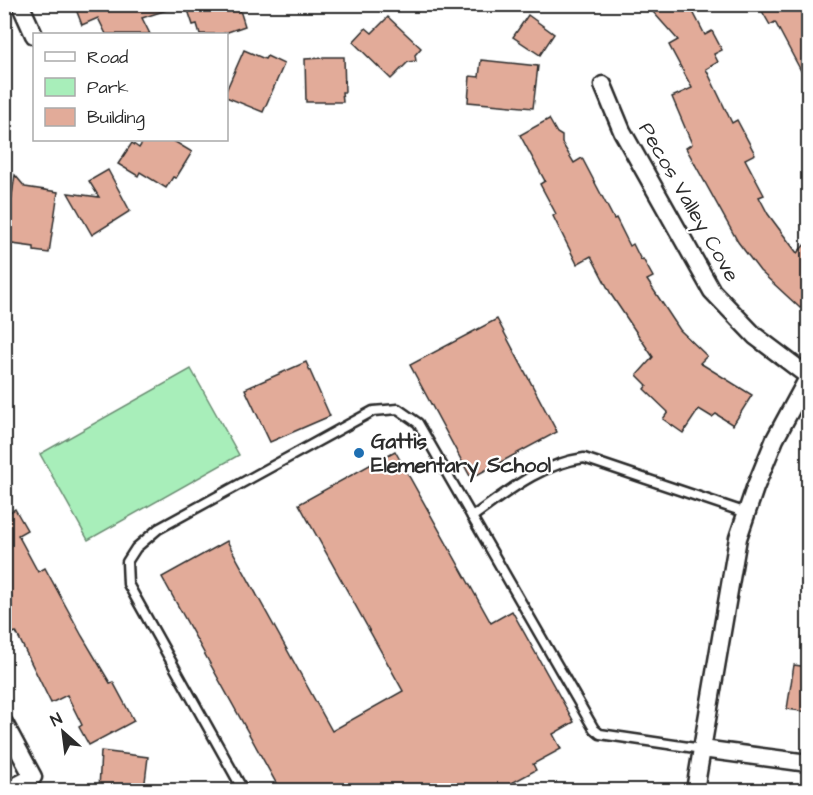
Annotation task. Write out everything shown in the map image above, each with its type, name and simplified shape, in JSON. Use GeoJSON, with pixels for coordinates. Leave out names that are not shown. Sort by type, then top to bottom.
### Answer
{"type":"FeatureCollection","features":[{"type":"Feature","properties":{"kind":"street"},"geometry":{"type":"LineString","coordinates":[[20,4],[33,33]]}},
{"type":"Feature","properties":{"kind":"street","name":"Pecos Valley Cove"},"geometry":{"type":"LineString","coordinates":[[603,85],[622,131],[712,291],[755,336],[808,377]]}},
{"type":"Feature","properties":{"kind":"street"},"geometry":{"type":"LineString","coordinates":[[694,790],[738,538],[754,488],[775,439],[808,377]]}},
{"type":"Feature","properties":{"kind":"street"},"geometry":{"type":"LineString","coordinates":[[4,723],[33,777],[8,790]]}},
{"type":"Feature","properties":{"kind":"street"},"geometry":{"type":"LineString","coordinates":[[702,749],[808,763]]}},
{"type":"Feature","properties":{"kind":"lane"},"geometry":{"type":"LineString","coordinates":[[243,790],[128,584],[127,562],[136,548],[158,529],[373,411],[398,410],[418,423],[594,729],[600,734],[702,749]]}},
{"type":"Feature","properties":{"kind":"lane"},"geometry":{"type":"LineString","coordinates":[[472,517],[539,471],[565,461],[584,458],[747,513]]}},
{"type":"Feature","properties":{"kind":"green space"},"geometry":{"type":"Polygon","coordinates":[[[191,369],[239,455],[88,540],[40,454],[191,369]]]}},
{"type":"Feature","properties":{"kind":"building"},"geometry":{"type":"Polygon","coordinates":[[[74,4],[173,4],[173,8],[142,18],[150,33],[106,33],[98,18],[82,25],[74,4]]]}},
{"type":"Feature","properties":{"kind":"building"},"geometry":{"type":"Polygon","coordinates":[[[186,4],[238,4],[245,26],[225,33],[200,33],[197,24],[193,25],[186,4]]]}},
{"type":"Feature","properties":{"kind":"building"},"geometry":{"type":"Polygon","coordinates":[[[646,4],[689,4],[705,35],[712,31],[722,50],[714,54],[718,62],[706,69],[732,123],[737,120],[755,154],[745,159],[764,195],[759,197],[768,214],[797,253],[808,241],[808,299],[800,308],[760,271],[738,242],[686,148],[692,144],[672,97],[692,88],[669,45],[678,40],[646,4]]]}},
{"type":"Feature","properties":{"kind":"building"},"geometry":{"type":"Polygon","coordinates":[[[758,4],[808,4],[808,84],[775,22],[770,25],[758,4]]]}},
{"type":"Feature","properties":{"kind":"building"},"geometry":{"type":"Polygon","coordinates":[[[528,15],[554,34],[540,55],[513,37],[528,15]]]}},
{"type":"Feature","properties":{"kind":"building"},"geometry":{"type":"Polygon","coordinates":[[[388,17],[421,48],[415,55],[416,61],[408,62],[391,79],[353,42],[366,28],[372,33],[388,17]]]}},
{"type":"Feature","properties":{"kind":"building"},"geometry":{"type":"Polygon","coordinates":[[[244,50],[265,59],[267,56],[284,64],[263,112],[228,98],[228,86],[244,50]]]}},
{"type":"Feature","properties":{"kind":"building"},"geometry":{"type":"Polygon","coordinates":[[[344,57],[343,102],[306,102],[305,59],[344,57]]]}},
{"type":"Feature","properties":{"kind":"building"},"geometry":{"type":"Polygon","coordinates":[[[481,60],[538,66],[533,108],[468,102],[470,76],[479,77],[481,60]]]}},
{"type":"Feature","properties":{"kind":"building"},"geometry":{"type":"Polygon","coordinates":[[[549,119],[557,133],[562,136],[562,143],[574,163],[582,158],[630,246],[633,244],[653,277],[647,280],[680,330],[707,356],[700,363],[752,395],[733,425],[716,414],[712,417],[699,409],[683,433],[663,419],[668,412],[644,389],[647,385],[637,375],[653,357],[612,296],[591,256],[577,264],[553,216],[556,214],[540,184],[545,181],[520,135],[549,119]]]}},
{"type":"Feature","properties":{"kind":"building"},"geometry":{"type":"Polygon","coordinates":[[[143,141],[174,141],[192,152],[176,178],[173,177],[166,188],[140,172],[138,176],[118,164],[132,143],[139,148],[143,141]]]}},
{"type":"Feature","properties":{"kind":"building"},"geometry":{"type":"Polygon","coordinates":[[[108,170],[130,211],[92,235],[68,193],[99,197],[89,181],[108,170]]]}},
{"type":"Feature","properties":{"kind":"building"},"geometry":{"type":"Polygon","coordinates":[[[15,175],[25,187],[58,192],[49,253],[34,251],[34,247],[5,243],[15,175]]]}},
{"type":"Feature","properties":{"kind":"building"},"geometry":{"type":"Polygon","coordinates":[[[497,319],[557,432],[471,478],[410,365],[497,319]]]}},
{"type":"Feature","properties":{"kind":"building"},"geometry":{"type":"Polygon","coordinates":[[[306,362],[330,416],[270,442],[245,389],[306,362]]]}},
{"type":"Feature","properties":{"kind":"building"},"geometry":{"type":"Polygon","coordinates":[[[395,451],[491,623],[512,611],[574,722],[553,734],[561,749],[533,764],[536,770],[499,790],[280,790],[162,577],[227,541],[332,731],[403,691],[299,504],[395,451]]]}},
{"type":"Feature","properties":{"kind":"building"},"geometry":{"type":"Polygon","coordinates":[[[15,509],[27,530],[18,535],[38,572],[45,568],[82,636],[110,683],[113,682],[134,721],[89,745],[79,727],[82,725],[67,695],[51,703],[16,632],[13,633],[4,617],[4,510],[7,514],[15,509]]]}},
{"type":"Feature","properties":{"kind":"building"},"geometry":{"type":"Polygon","coordinates":[[[794,665],[808,667],[808,712],[787,709],[794,665]]]}},
{"type":"Feature","properties":{"kind":"building"},"geometry":{"type":"Polygon","coordinates":[[[101,751],[148,757],[144,790],[99,789],[101,751]]]}},
{"type":"Feature","properties":{"kind":"place","name":"Gattis Elementary School"},"geometry":{"type":"Point","coordinates":[359,453]}}]}
